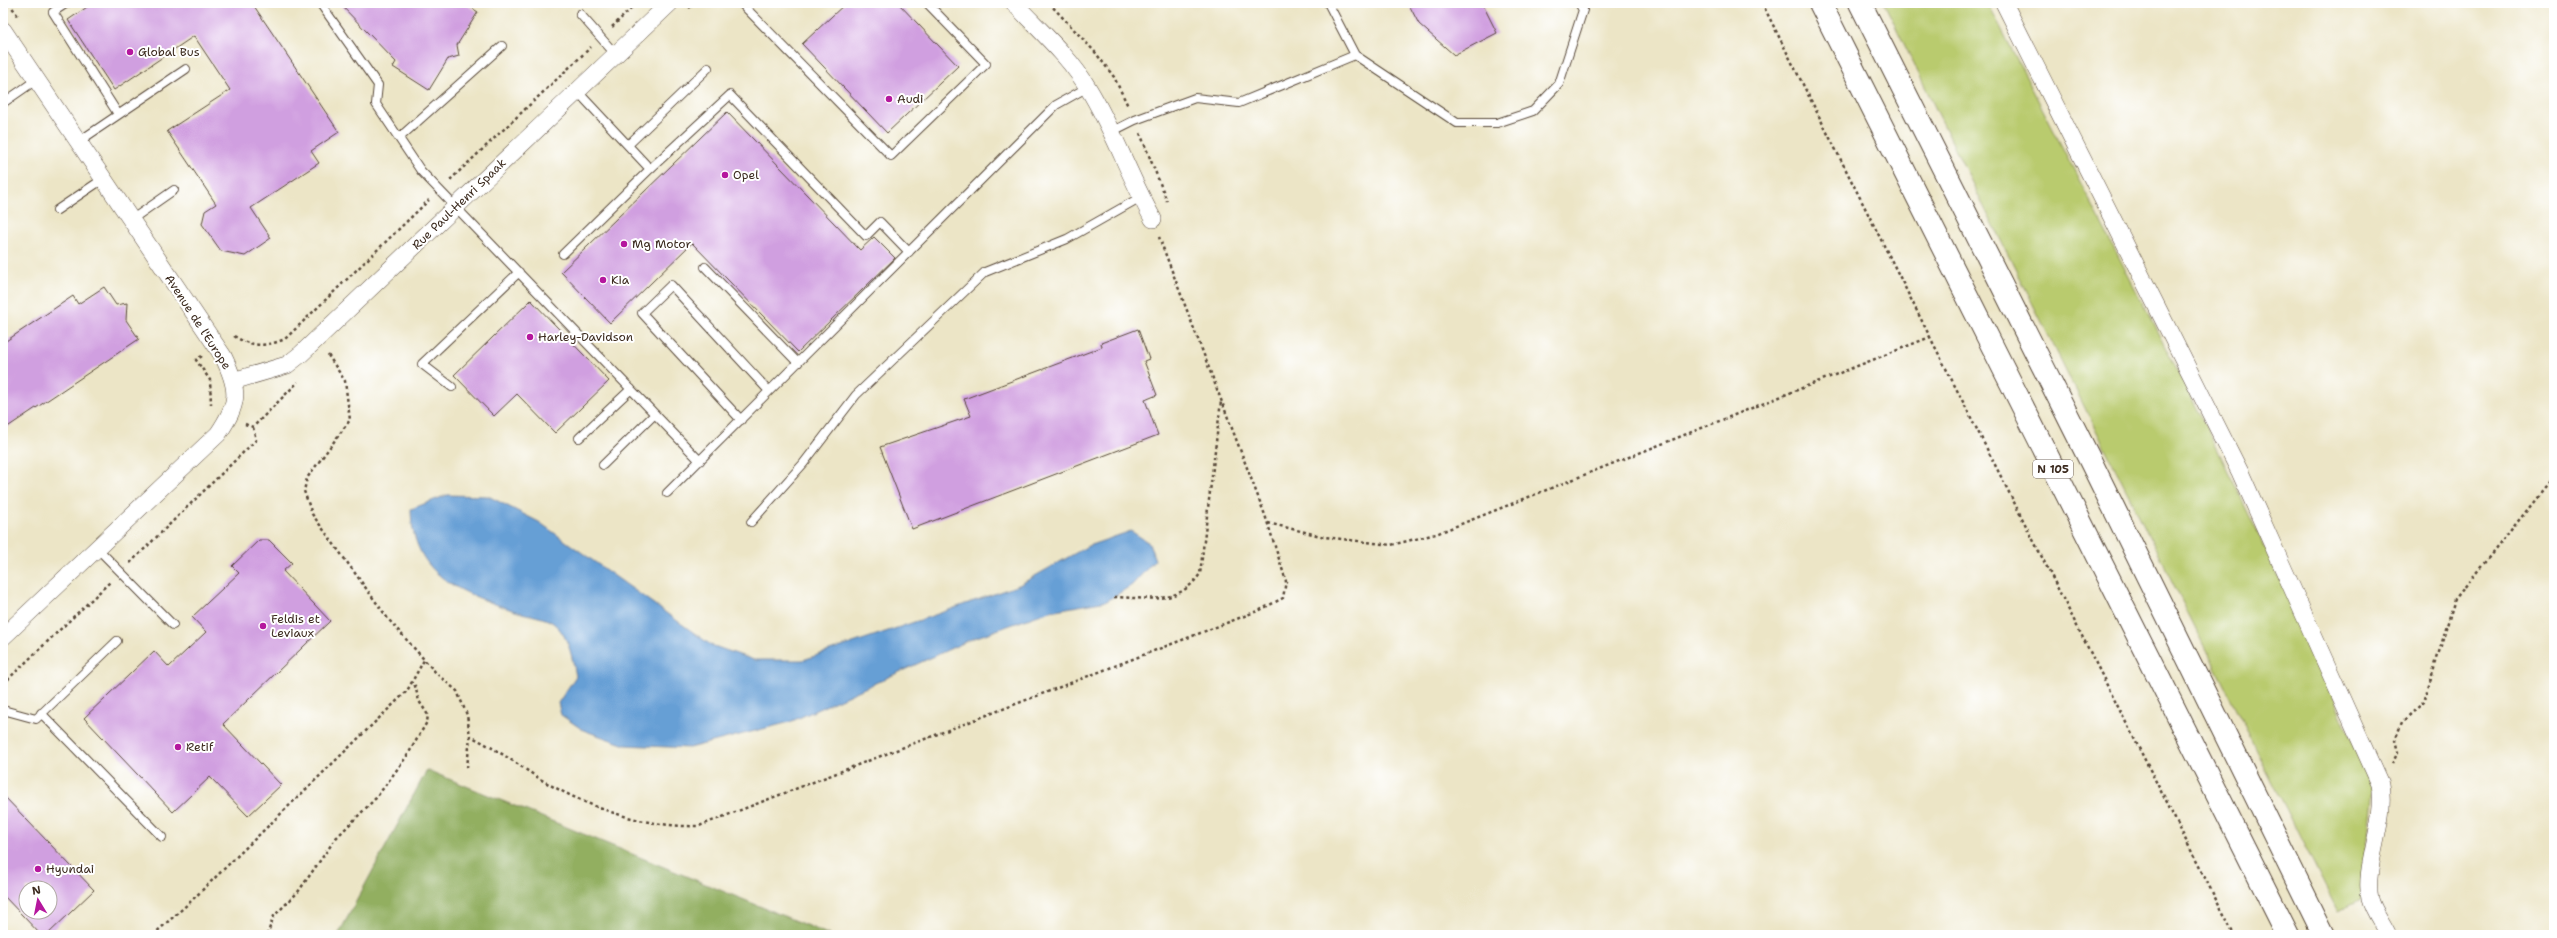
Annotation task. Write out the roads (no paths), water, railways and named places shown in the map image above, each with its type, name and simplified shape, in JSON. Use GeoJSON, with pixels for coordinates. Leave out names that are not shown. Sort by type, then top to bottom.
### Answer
{"type":"FeatureCollection","features":[{"type":"Feature","properties":{"kind":"highway","name":"N 105"},"geometry":{"type":"LineString","coordinates":[[1820,3],[2288,935]]}},
{"type":"Feature","properties":{"kind":"highway","name":"N 105"},"geometry":{"type":"LineString","coordinates":[[1860,3],[2092,464],[2324,935]]}},
{"type":"Feature","properties":{"kind":"street","name":"Rue Paul-Henri Spaak"},"geometry":{"type":"LineString","coordinates":[[233,381],[287,365],[316,340],[670,3]]}},
{"type":"Feature","properties":{"kind":"street"},"geometry":{"type":"LineString","coordinates":[[1014,3],[1070,63],[1088,87],[1113,131],[1140,197],[1153,219]]}},
{"type":"Feature","properties":{"kind":"street"},"geometry":{"type":"LineString","coordinates":[[2004,3],[2240,472],[2380,784],[2382,796],[2380,818],[2369,884],[2370,900],[2388,935]]}},
{"type":"Feature","properties":{"kind":"street","name":"Avenue de l'Europe"},"geometry":{"type":"LineString","coordinates":[[3,30],[216,346],[233,381],[234,410],[218,434],[3,638]]}},
{"type":"Feature","properties":{"kind":"lane"},"geometry":{"type":"LineString","coordinates":[[67,3],[53,12],[118,114]]}},
{"type":"Feature","properties":{"kind":"lane"},"geometry":{"type":"LineString","coordinates":[[320,3],[378,85],[376,104],[421,171],[700,461]]}},
{"type":"Feature","properties":{"kind":"lane"},"geometry":{"type":"LineString","coordinates":[[741,3],[891,156],[986,64],[927,3]]}},
{"type":"Feature","properties":{"kind":"lane"},"geometry":{"type":"LineString","coordinates":[[1328,3],[1355,55],[1457,122],[1497,123],[1532,111],[1559,84],[1583,10],[1579,3]]}},
{"type":"Feature","properties":{"kind":"lane"},"geometry":{"type":"LineString","coordinates":[[580,14],[616,55]]}},
{"type":"Feature","properties":{"kind":"lane"},"geometry":{"type":"LineString","coordinates":[[399,138],[502,46]]}},
{"type":"Feature","properties":{"kind":"lane"},"geometry":{"type":"LineString","coordinates":[[1113,131],[1134,120],[1195,98],[1239,103],[1355,55]]}},
{"type":"Feature","properties":{"kind":"lane"},"geometry":{"type":"LineString","coordinates":[[628,145],[708,68]]}},
{"type":"Feature","properties":{"kind":"lane"},"geometry":{"type":"LineString","coordinates":[[78,142],[186,69]]}},
{"type":"Feature","properties":{"kind":"lane"},"geometry":{"type":"LineString","coordinates":[[3,103],[36,80]]}},
{"type":"Feature","properties":{"kind":"lane"},"geometry":{"type":"LineString","coordinates":[[667,493],[1056,105],[1088,87]]}},
{"type":"Feature","properties":{"kind":"lane"},"geometry":{"type":"LineString","coordinates":[[577,91],[650,169]]}},
{"type":"Feature","properties":{"kind":"lane"},"geometry":{"type":"LineString","coordinates":[[563,254],[730,94],[866,236],[880,222],[909,252]]}},
{"type":"Feature","properties":{"kind":"lane"},"geometry":{"type":"LineString","coordinates":[[57,210],[103,179]]}},
{"type":"Feature","properties":{"kind":"lane"},"geometry":{"type":"LineString","coordinates":[[131,220],[174,190]]}},
{"type":"Feature","properties":{"kind":"lane"},"geometry":{"type":"LineString","coordinates":[[751,522],[803,464],[856,395],[985,272],[1067,239],[1140,197]]}},
{"type":"Feature","properties":{"kind":"lane"},"geometry":{"type":"LineString","coordinates":[[706,267],[798,363]]}},
{"type":"Feature","properties":{"kind":"lane"},"geometry":{"type":"LineString","coordinates":[[452,387],[422,364],[519,272]]}},
{"type":"Feature","properties":{"kind":"lane"},"geometry":{"type":"LineString","coordinates":[[741,420],[642,313],[671,285],[770,391]]}},
{"type":"Feature","properties":{"kind":"lane"},"geometry":{"type":"LineString","coordinates":[[579,438],[631,389]]}},
{"type":"Feature","properties":{"kind":"lane"},"geometry":{"type":"LineString","coordinates":[[603,465],[655,414]]}},
{"type":"Feature","properties":{"kind":"lane"},"geometry":{"type":"LineString","coordinates":[[98,549],[173,625]]}},
{"type":"Feature","properties":{"kind":"lane"},"geometry":{"type":"LineString","coordinates":[[3,710],[36,719],[118,641]]}},
{"type":"Feature","properties":{"kind":"lane"},"geometry":{"type":"LineString","coordinates":[[41,713],[162,837]]}},
{"type":"Feature","properties":{"kind":"water"},"geometry":{"type":"Polygon","coordinates":[[[447,495],[488,496],[539,522],[711,645],[754,660],[803,660],[929,617],[1019,585],[1088,546],[1131,531],[1149,543],[1155,560],[1132,585],[1107,601],[1050,611],[974,638],[790,722],[689,748],[625,745],[583,730],[561,715],[558,703],[576,676],[566,640],[563,634],[553,623],[546,619],[518,612],[478,598],[460,589],[444,579],[431,567],[420,552],[414,532],[411,509],[447,495]]]}},
{"type":"Feature","properties":{"kind":"place","name":"Global Bus"},"geometry":{"type":"Point","coordinates":[130,52]}},
{"type":"Feature","properties":{"kind":"place","name":"Audi"},"geometry":{"type":"Point","coordinates":[889,99]}},
{"type":"Feature","properties":{"kind":"place","name":"Opel"},"geometry":{"type":"Point","coordinates":[725,175]}},
{"type":"Feature","properties":{"kind":"place","name":"Mg Motor"},"geometry":{"type":"Point","coordinates":[624,244]}},
{"type":"Feature","properties":{"kind":"place","name":"Kia"},"geometry":{"type":"Point","coordinates":[603,280]}},
{"type":"Feature","properties":{"kind":"place","name":"Harley-Davidson"},"geometry":{"type":"Point","coordinates":[530,337]}},
{"type":"Feature","properties":{"kind":"place","name":"Feldis et Leviaux"},"geometry":{"type":"Point","coordinates":[263,626]}},
{"type":"Feature","properties":{"kind":"place","name":"Retif"},"geometry":{"type":"Point","coordinates":[178,747]}},
{"type":"Feature","properties":{"kind":"place","name":"Hyundai"},"geometry":{"type":"Point","coordinates":[38,869]}}]}
